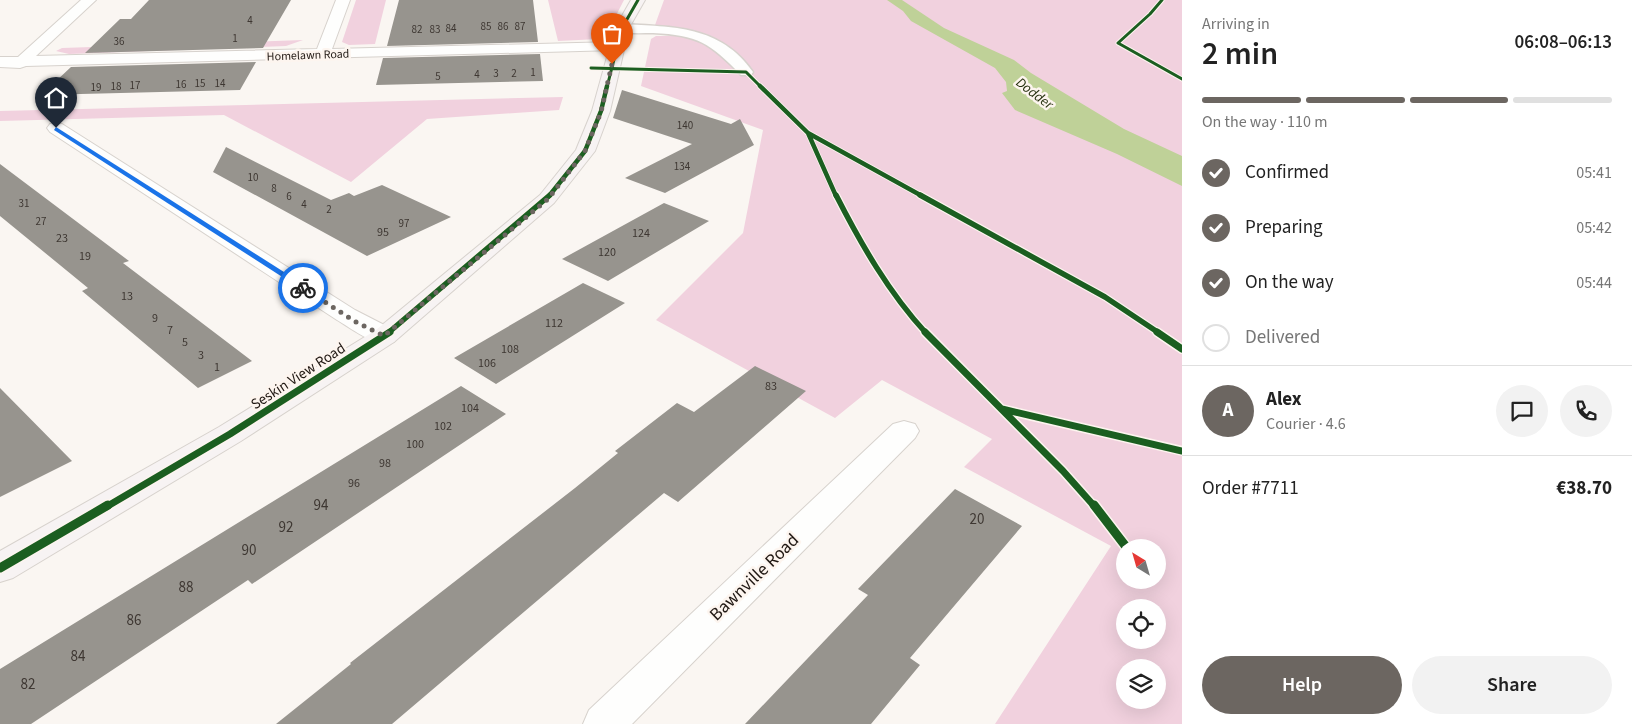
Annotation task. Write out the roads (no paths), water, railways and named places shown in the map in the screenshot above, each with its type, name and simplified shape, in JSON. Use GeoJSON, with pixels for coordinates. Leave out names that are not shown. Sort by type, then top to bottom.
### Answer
{"type":"FeatureCollection","features":[{"type":"Feature","properties":{"kind":"street"},"geometry":{"type":"LineString","coordinates":[[20,63],[89,0]]}},
{"type":"Feature","properties":{"kind":"street"},"geometry":{"type":"LineString","coordinates":[[323,54],[343,0]]}},
{"type":"Feature","properties":{"kind":"street","name":"Seskin View Road"},"geometry":{"type":"LineString","coordinates":[[0,568],[230,434],[384,336],[548,199],[585,151],[601,112],[622,28],[638,0]]}},
{"type":"Feature","properties":{"kind":"street","name":"Homelawn Road"},"geometry":{"type":"LineString","coordinates":[[0,62],[20,63],[616,46]]}},
{"type":"Feature","properties":{"kind":"street"},"geometry":{"type":"LineString","coordinates":[[56,128],[346,315],[384,336]]}},
{"type":"Feature","properties":{"kind":"street","name":"Bawnville Road"},"geometry":{"type":"LineString","coordinates":[[604,724],[904,431]]}},
{"type":"Feature","properties":{"kind":"lane"},"geometry":{"type":"LineString","coordinates":[[622,28],[695,34],[722,49],[746,72]]}},
{"type":"Feature","properties":{"kind":"water","name":"Dodder"},"geometry":{"type":"Polygon","coordinates":[[[887,0],[902,0],[944,28],[1014,60],[1031,73],[1124,129],[1182,156],[1182,186],[1117,154],[1015,110],[1002,93],[1007,91],[1006,82],[995,68],[911,21],[903,11],[887,0]]]}}]}
